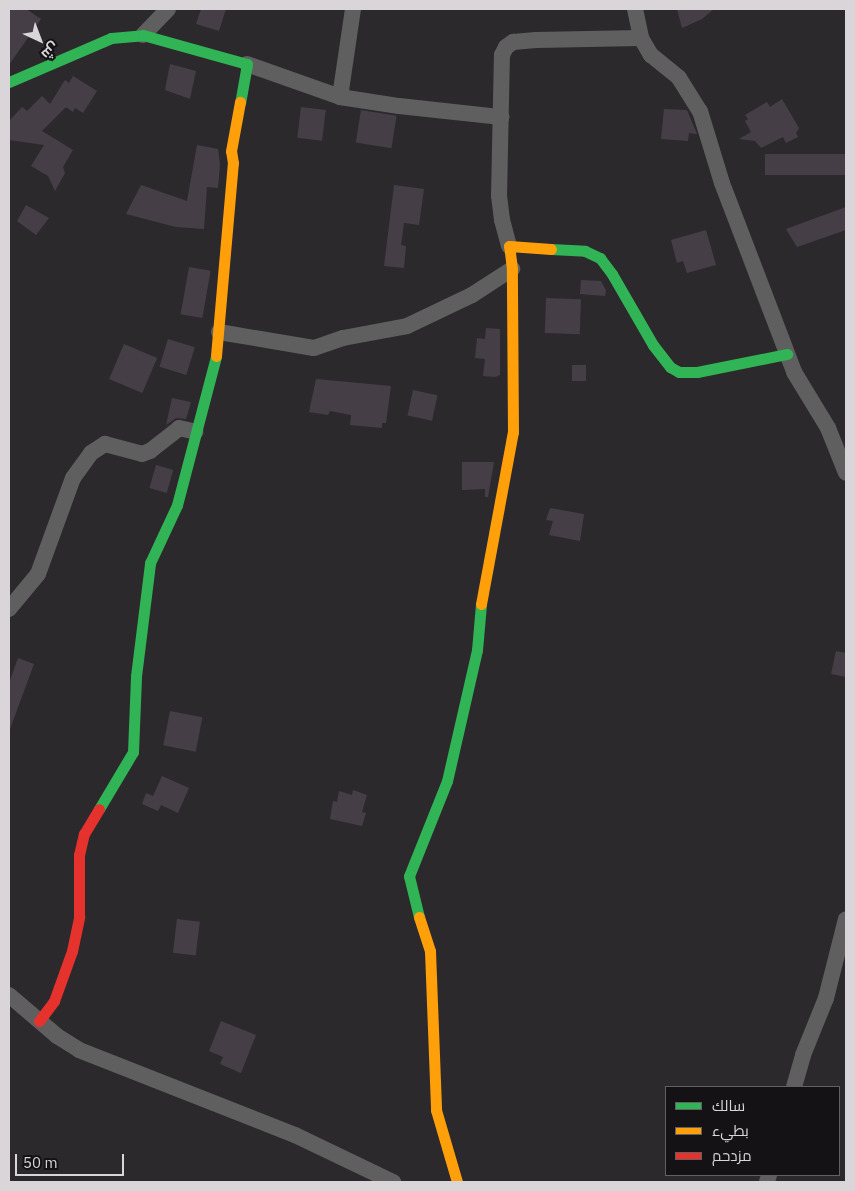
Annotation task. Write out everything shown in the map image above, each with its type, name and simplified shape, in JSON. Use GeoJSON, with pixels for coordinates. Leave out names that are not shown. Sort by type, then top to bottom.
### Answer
{"type":"FeatureCollection","features":[{"type":"Feature","properties":{"kind":"street"},"geometry":{"type":"LineString","coordinates":[[143,35],[168,9]]}},
{"type":"Feature","properties":{"kind":"street"},"geometry":{"type":"LineString","coordinates":[[340,97],[354,9]]}},
{"type":"Feature","properties":{"kind":"street"},"geometry":{"type":"LineString","coordinates":[[635,9],[641,38],[651,55],[679,78],[700,111],[722,182],[786,354],[802,387],[828,428],[846,473]]}},
{"type":"Feature","properties":{"kind":"street"},"geometry":{"type":"LineString","coordinates":[[9,82],[112,38],[143,35],[247,64],[340,97],[398,106],[501,117]]}},
{"type":"Feature","properties":{"kind":"street"},"geometry":{"type":"LineString","coordinates":[[457,1182],[436,1110],[430,951],[409,883],[409,876],[439,805],[447,780],[477,650],[480,614],[514,416],[512,269],[509,246],[500,209],[502,55],[506,46],[513,42],[641,38]]}},
{"type":"Feature","properties":{"kind":"street"},"geometry":{"type":"LineString","coordinates":[[39,1021],[54,1001],[74,943],[79,917],[78,855],[84,834],[133,752],[136,676],[150,563],[177,505],[214,368],[219,332],[233,163],[231,151],[247,64]]}},
{"type":"Feature","properties":{"kind":"street"},"geometry":{"type":"LineString","coordinates":[[509,246],[585,251],[600,258],[612,274],[653,345],[670,367],[679,372],[697,372],[786,354]]}},
{"type":"Feature","properties":{"kind":"street"},"geometry":{"type":"LineString","coordinates":[[219,332],[314,348],[343,338],[407,326],[472,295],[512,269]]}},
{"type":"Feature","properties":{"kind":"street"},"geometry":{"type":"LineString","coordinates":[[9,609],[38,574],[74,478],[91,453],[105,444],[142,454],[150,451],[179,428],[196,432]]}},
{"type":"Feature","properties":{"kind":"street"},"geometry":{"type":"LineString","coordinates":[[794,1086],[803,1055],[826,998],[846,919]]}},
{"type":"Feature","properties":{"kind":"street"},"geometry":{"type":"LineString","coordinates":[[9,995],[67,1044],[79,1050],[294,1135],[393,1182]]}},
{"type":"Feature","properties":{"kind":"building"},"geometry":{"type":"Polygon","coordinates":[[[9,9],[26,9],[41,19],[9,65],[9,9]]]}},
{"type":"Feature","properties":{"kind":"building"},"geometry":{"type":"Polygon","coordinates":[[[201,9],[226,9],[219,31],[196,24],[201,9]]]}},
{"type":"Feature","properties":{"kind":"building"},"geometry":{"type":"Polygon","coordinates":[[[677,9],[714,9],[702,19],[682,28],[677,9]]]}},
{"type":"Feature","properties":{"kind":"building"},"geometry":{"type":"Polygon","coordinates":[[[170,64],[196,71],[190,99],[165,90],[170,64]]]}},
{"type":"Feature","properties":{"kind":"building"},"geometry":{"type":"Polygon","coordinates":[[[73,76],[97,91],[83,113],[75,108],[73,112],[66,107],[42,131],[73,150],[63,167],[65,173],[55,191],[48,176],[31,166],[44,145],[9,140],[9,121],[22,107],[27,111],[42,96],[50,104],[65,80],[69,83],[73,76]]]}},
{"type":"Feature","properties":{"kind":"building"},"geometry":{"type":"Polygon","coordinates":[[[782,99],[799,128],[796,133],[798,137],[786,143],[783,137],[761,148],[755,141],[739,139],[751,132],[745,121],[748,119],[745,115],[767,102],[770,107],[782,99]]]}},
{"type":"Feature","properties":{"kind":"building"},"geometry":{"type":"Polygon","coordinates":[[[301,107],[326,110],[322,141],[297,138],[301,107]]]}},
{"type":"Feature","properties":{"kind":"building"},"geometry":{"type":"Polygon","coordinates":[[[664,109],[687,110],[697,134],[689,133],[688,141],[661,139],[664,109]]]}},
{"type":"Feature","properties":{"kind":"building"},"geometry":{"type":"Polygon","coordinates":[[[361,110],[397,116],[391,148],[356,143],[361,110]]]}},
{"type":"Feature","properties":{"kind":"building"},"geometry":{"type":"Polygon","coordinates":[[[197,145],[218,149],[220,164],[218,188],[207,187],[204,229],[176,227],[126,214],[141,185],[187,201],[197,145]]]}},
{"type":"Feature","properties":{"kind":"building"},"geometry":{"type":"Polygon","coordinates":[[[765,154],[846,154],[846,175],[765,175],[765,154]]]}},
{"type":"Feature","properties":{"kind":"building"},"geometry":{"type":"Polygon","coordinates":[[[394,185],[424,189],[419,225],[404,223],[401,245],[406,246],[404,268],[384,266],[394,185]]]}},
{"type":"Feature","properties":{"kind":"building"},"geometry":{"type":"Polygon","coordinates":[[[26,205],[49,218],[36,235],[17,221],[26,205]]]}},
{"type":"Feature","properties":{"kind":"building"},"geometry":{"type":"Polygon","coordinates":[[[846,207],[846,230],[797,247],[786,229],[846,207]]]}},
{"type":"Feature","properties":{"kind":"building"},"geometry":{"type":"Polygon","coordinates":[[[706,230],[716,265],[687,273],[683,261],[677,263],[671,240],[706,230]]]}},
{"type":"Feature","properties":{"kind":"building"},"geometry":{"type":"Polygon","coordinates":[[[189,267],[211,271],[202,318],[181,314],[189,267]]]}},
{"type":"Feature","properties":{"kind":"building"},"geometry":{"type":"Polygon","coordinates":[[[581,280],[601,281],[606,290],[605,296],[580,294],[581,280]]]}},
{"type":"Feature","properties":{"kind":"building"},"geometry":{"type":"Polygon","coordinates":[[[546,298],[581,299],[580,334],[545,333],[546,298]]]}},
{"type":"Feature","properties":{"kind":"building"},"geometry":{"type":"Polygon","coordinates":[[[486,328],[500,329],[500,375],[495,377],[483,376],[485,359],[475,358],[477,338],[485,339],[486,328]]]}},
{"type":"Feature","properties":{"kind":"building"},"geometry":{"type":"Polygon","coordinates":[[[168,339],[195,347],[186,375],[160,367],[168,339]]]}},
{"type":"Feature","properties":{"kind":"building"},"geometry":{"type":"Polygon","coordinates":[[[124,344],[157,358],[142,393],[109,379],[124,344]]]}},
{"type":"Feature","properties":{"kind":"building"},"geometry":{"type":"Polygon","coordinates":[[[572,365],[586,365],[586,381],[572,381],[572,365]]]}},
{"type":"Feature","properties":{"kind":"building"},"geometry":{"type":"Polygon","coordinates":[[[316,379],[391,386],[386,423],[382,423],[382,428],[350,425],[351,415],[330,411],[328,415],[309,412],[316,379]]]}},
{"type":"Feature","properties":{"kind":"building"},"geometry":{"type":"Polygon","coordinates":[[[413,390],[437,395],[432,421],[408,415],[413,390]]]}},
{"type":"Feature","properties":{"kind":"building"},"geometry":{"type":"Polygon","coordinates":[[[172,398],[191,402],[186,419],[176,418],[166,425],[172,398]]]}},
{"type":"Feature","properties":{"kind":"building"},"geometry":{"type":"Polygon","coordinates":[[[462,462],[494,462],[488,497],[485,497],[485,489],[462,490],[462,462]]]}},
{"type":"Feature","properties":{"kind":"building"},"geometry":{"type":"Polygon","coordinates":[[[156,465],[173,470],[167,493],[149,488],[156,465]]]}},
{"type":"Feature","properties":{"kind":"building"},"geometry":{"type":"Polygon","coordinates":[[[550,508],[584,514],[580,541],[549,535],[553,521],[546,520],[550,508]]]}},
{"type":"Feature","properties":{"kind":"building"},"geometry":{"type":"Polygon","coordinates":[[[836,651],[846,653],[846,677],[831,674],[836,651]]]}},
{"type":"Feature","properties":{"kind":"building"},"geometry":{"type":"Polygon","coordinates":[[[18,658],[34,664],[10,729],[9,683],[18,658]]]}},
{"type":"Feature","properties":{"kind":"building"},"geometry":{"type":"Polygon","coordinates":[[[170,711],[202,717],[196,752],[163,745],[170,711]]]}},
{"type":"Feature","properties":{"kind":"building"},"geometry":{"type":"Polygon","coordinates":[[[162,776],[189,788],[178,813],[161,805],[158,811],[142,804],[146,793],[153,796],[162,776]]]}},
{"type":"Feature","properties":{"kind":"building"},"geometry":{"type":"Polygon","coordinates":[[[353,790],[367,795],[362,812],[366,813],[362,826],[330,819],[333,801],[337,802],[339,791],[352,795],[353,790]]]}},
{"type":"Feature","properties":{"kind":"building"},"geometry":{"type":"Polygon","coordinates":[[[177,919],[200,922],[196,956],[173,953],[177,919]]]}},
{"type":"Feature","properties":{"kind":"building"},"geometry":{"type":"Polygon","coordinates":[[[221,1021],[256,1035],[241,1073],[220,1064],[223,1057],[209,1051],[221,1021]]]}},
{"type":"Feature","properties":{"kind":"traffic: fast"},"geometry":{"type":"LineString","coordinates":[[9,82],[111,38],[143,35],[247,64],[240,102]]}},
{"type":"Feature","properties":{"kind":"traffic: fast"},"geometry":{"type":"LineString","coordinates":[[551,249],[585,251],[600,258],[612,274],[653,345],[670,367],[679,372],[697,372],[787,354]]}},
{"type":"Feature","properties":{"kind":"traffic: fast"},"geometry":{"type":"LineString","coordinates":[[99,809],[133,752],[136,676],[150,563],[177,505],[216,356]]}},
{"type":"Feature","properties":{"kind":"traffic: fast"},"geometry":{"type":"LineString","coordinates":[[419,917],[409,876],[447,781],[477,650],[481,604]]}},
{"type":"Feature","properties":{"kind":"traffic: slow"},"geometry":{"type":"LineString","coordinates":[[216,356],[233,163],[231,151],[240,102]]}},
{"type":"Feature","properties":{"kind":"traffic: slow"},"geometry":{"type":"LineString","coordinates":[[481,604],[513,432],[512,269],[509,246],[551,249]]}},
{"type":"Feature","properties":{"kind":"traffic: slow"},"geometry":{"type":"LineString","coordinates":[[419,917],[430,951],[436,1110],[457,1182]]}},
{"type":"Feature","properties":{"kind":"traffic: jam"},"geometry":{"type":"LineString","coordinates":[[39,1021],[54,1001],[72,951],[79,917],[79,855],[84,834],[99,809]]}}]}
